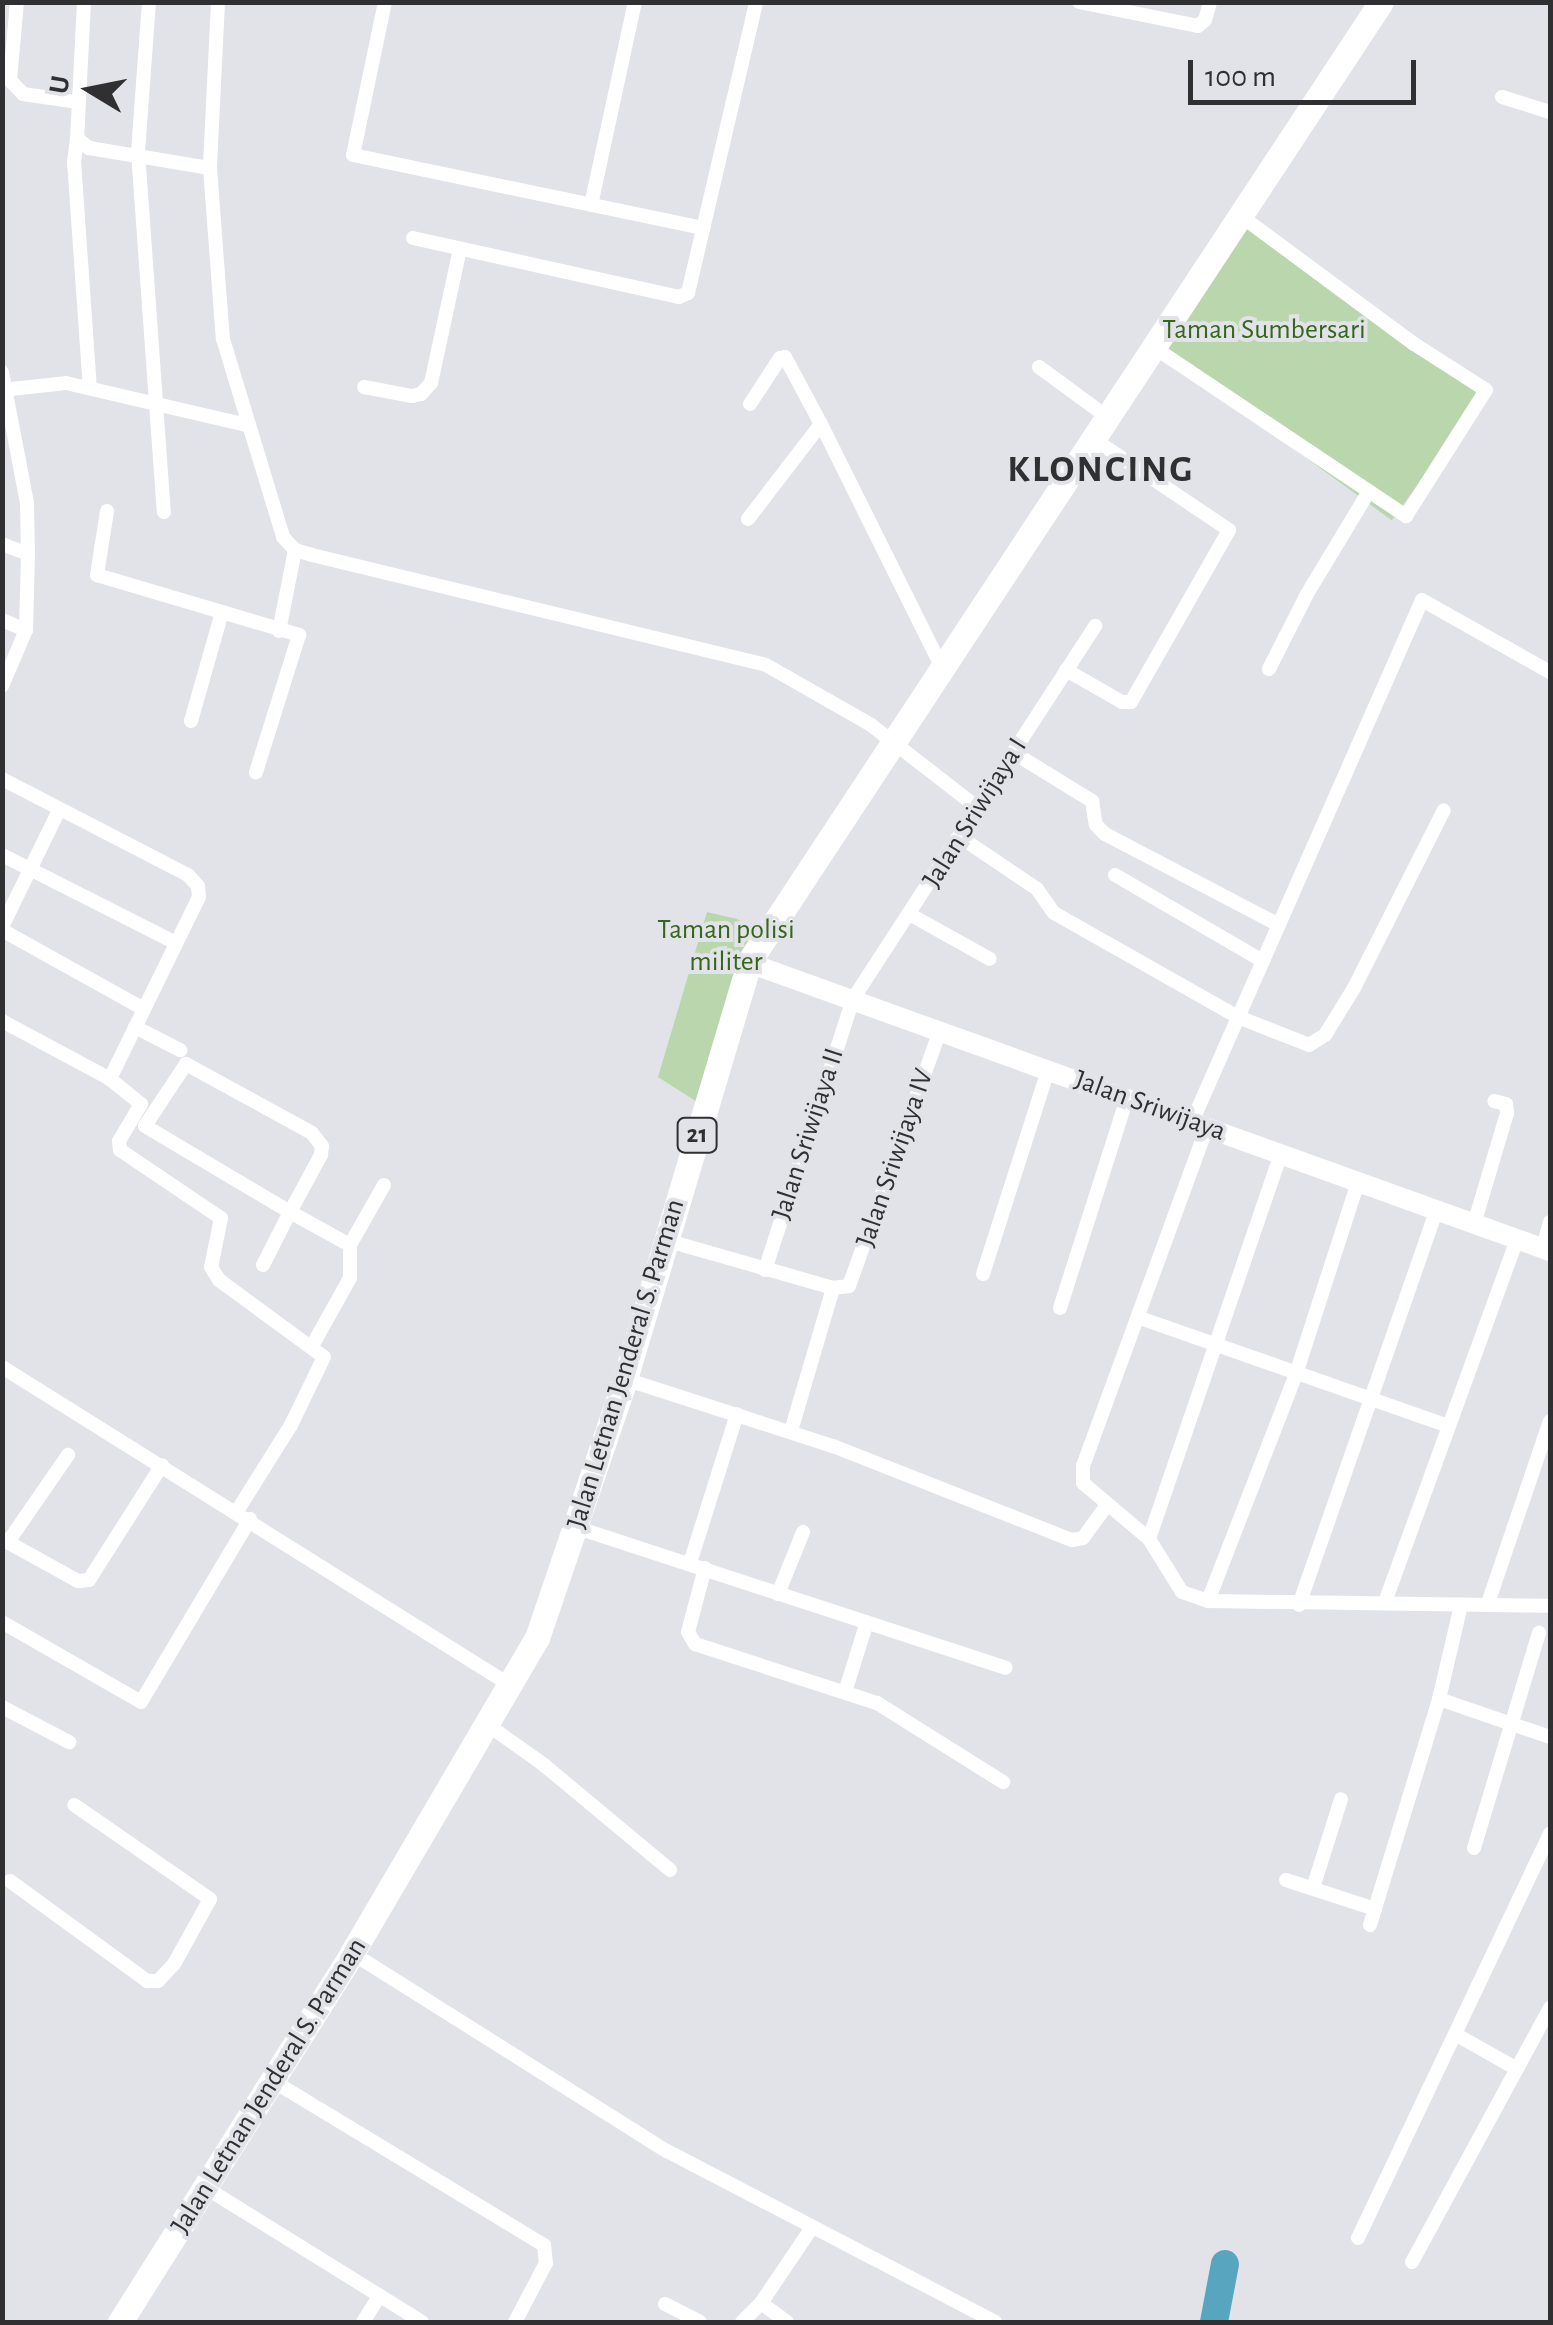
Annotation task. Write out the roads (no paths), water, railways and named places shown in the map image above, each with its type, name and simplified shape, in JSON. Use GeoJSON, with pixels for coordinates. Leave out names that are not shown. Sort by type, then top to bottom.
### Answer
{"type":"FeatureCollection","features":[{"type":"Feature","properties":{"kind":"highway","name":"Jalan Letnan Jenderal S. Parman"},"geometry":{"type":"LineString","coordinates":[[120,2322],[352,1953],[488,1725],[543,1623],[626,1379],[748,962],[1381,2]]}},
{"type":"Feature","properties":{"kind":"street"},"geometry":{"type":"LineString","coordinates":[[18,2],[6,76],[27,96],[78,102]]}},
{"type":"Feature","properties":{"kind":"street"},"geometry":{"type":"LineString","coordinates":[[84,2],[74,161],[90,387]]}},
{"type":"Feature","properties":{"kind":"street"},"geometry":{"type":"LineString","coordinates":[[149,2],[138,152],[164,512]]}},
{"type":"Feature","properties":{"kind":"street"},"geometry":{"type":"LineString","coordinates":[[218,2],[210,168],[224,339],[283,538],[295,550],[766,665],[871,725],[978,808]]}},
{"type":"Feature","properties":{"kind":"street"},"geometry":{"type":"LineString","coordinates":[[385,2],[353,155],[704,228]]}},
{"type":"Feature","properties":{"kind":"street"},"geometry":{"type":"LineString","coordinates":[[591,204],[636,2]]}},
{"type":"Feature","properties":{"kind":"street"},"geometry":{"type":"LineString","coordinates":[[414,238],[678,296],[691,288],[756,2]]}},
{"type":"Feature","properties":{"kind":"street"},"geometry":{"type":"LineString","coordinates":[[1079,2],[1198,26],[1210,2]]}},
{"type":"Feature","properties":{"kind":"street"},"geometry":{"type":"LineString","coordinates":[[1502,96],[1550,112]]}},
{"type":"Feature","properties":{"kind":"street"},"geometry":{"type":"LineString","coordinates":[[77,138],[89,148],[138,152],[210,168]]}},
{"type":"Feature","properties":{"kind":"street"},"geometry":{"type":"LineString","coordinates":[[1152,346],[1404,518],[1486,390],[1414,344],[1241,216]]}},
{"type":"Feature","properties":{"kind":"street"},"geometry":{"type":"LineString","coordinates":[[364,387],[412,396],[421,394],[431,384],[460,249]]}},
{"type":"Feature","properties":{"kind":"street"},"geometry":{"type":"LineString","coordinates":[[750,404],[780,358],[785,357],[941,666]]}},
{"type":"Feature","properties":{"kind":"street"},"geometry":{"type":"LineString","coordinates":[[1038,367],[1100,427],[1228,530],[1131,702],[1122,702],[1066,670]]}},
{"type":"Feature","properties":{"kind":"street"},"geometry":{"type":"LineString","coordinates":[[2,372],[22,476],[28,554],[26,630],[2,686]]}},
{"type":"Feature","properties":{"kind":"street"},"geometry":{"type":"LineString","coordinates":[[4,391],[66,383],[247,425]]}},
{"type":"Feature","properties":{"kind":"street"},"geometry":{"type":"LineString","coordinates":[[748,520],[821,424]]}},
{"type":"Feature","properties":{"kind":"street"},"geometry":{"type":"LineString","coordinates":[[2,470],[22,476]]}},
{"type":"Feature","properties":{"kind":"street"},"geometry":{"type":"LineString","coordinates":[[1269,668],[1307,594],[1368,493]]}},
{"type":"Feature","properties":{"kind":"street"},"geometry":{"type":"LineString","coordinates":[[108,510],[97,575],[299,635],[256,772]]}},
{"type":"Feature","properties":{"kind":"street"},"geometry":{"type":"LineString","coordinates":[[2,544],[28,554]]}},
{"type":"Feature","properties":{"kind":"street"},"geometry":{"type":"LineString","coordinates":[[279,631],[295,550]]}},
{"type":"Feature","properties":{"kind":"street"},"geometry":{"type":"LineString","coordinates":[[1550,672],[1422,600],[1238,1017],[1140,1318],[1083,1466],[1084,1483],[1148,1538],[1182,1592],[1208,1601],[1550,1606]]}},
{"type":"Feature","properties":{"kind":"street"},"geometry":{"type":"LineString","coordinates":[[191,721],[222,612]]}},
{"type":"Feature","properties":{"kind":"street"},"geometry":{"type":"LineString","coordinates":[[2,620],[26,630]]}},
{"type":"Feature","properties":{"kind":"street","name":"Jalan Sriwijaya I"},"geometry":{"type":"LineString","coordinates":[[853,1000],[1095,626]]}},
{"type":"Feature","properties":{"kind":"street"},"geometry":{"type":"LineString","coordinates":[[1014,753],[1092,801],[1096,825],[1105,834],[1280,925]]}},
{"type":"Feature","properties":{"kind":"street"},"geometry":{"type":"LineString","coordinates":[[2,779],[58,812],[188,875],[198,886],[199,897],[110,1079]]}},
{"type":"Feature","properties":{"kind":"street"},"geometry":{"type":"LineString","coordinates":[[960,837],[1037,889],[1054,913],[1238,1017],[1301,1043],[1319,1042],[1387,926],[1444,810]]}},
{"type":"Feature","properties":{"kind":"street"},"geometry":{"type":"LineString","coordinates":[[58,812],[33,871],[2,928],[144,1009]]}},
{"type":"Feature","properties":{"kind":"street"},"geometry":{"type":"LineString","coordinates":[[2,855],[176,943]]}},
{"type":"Feature","properties":{"kind":"street"},"geometry":{"type":"LineString","coordinates":[[1114,875],[1264,961]]}},
{"type":"Feature","properties":{"kind":"street"},"geometry":{"type":"LineString","coordinates":[[911,914],[990,958]]}},
{"type":"Feature","properties":{"kind":"street","name":"Jalan Sriwijaya"},"geometry":{"type":"LineString","coordinates":[[748,962],[1547,1250]]}},
{"type":"Feature","properties":{"kind":"street","name":"Jalan Sriwijaya II"},"geometry":{"type":"LineString","coordinates":[[765,1270],[853,1000]]}},
{"type":"Feature","properties":{"kind":"street"},"geometry":{"type":"LineString","coordinates":[[2,1021],[110,1079],[141,1104],[119,1141],[120,1150],[221,1218],[211,1267],[219,1280],[298,1342],[312,1346],[324,1357],[142,1702],[2,1622]]}},
{"type":"Feature","properties":{"kind":"street"},"geometry":{"type":"LineString","coordinates":[[135,1027],[180,1050]]}},
{"type":"Feature","properties":{"kind":"street","name":"Jalan Sriwijaya IV"},"geometry":{"type":"LineString","coordinates":[[833,1288],[850,1286],[940,1031]]}},
{"type":"Feature","properties":{"kind":"street"},"geometry":{"type":"LineString","coordinates":[[263,1265],[290,1212],[322,1155],[322,1146],[312,1133],[191,1066],[181,1066],[145,1126],[290,1212],[350,1246]]}},
{"type":"Feature","properties":{"kind":"street"},"geometry":{"type":"LineString","coordinates":[[984,1274],[1048,1070]]}},
{"type":"Feature","properties":{"kind":"street"},"geometry":{"type":"LineString","coordinates":[[1060,1308],[1127,1098]]}},
{"type":"Feature","properties":{"kind":"street"},"geometry":{"type":"LineString","coordinates":[[1474,1224],[1508,1114],[1506,1104],[1494,1101]]}},
{"type":"Feature","properties":{"kind":"street"},"geometry":{"type":"LineString","coordinates":[[1148,1538],[1281,1153]]}},
{"type":"Feature","properties":{"kind":"street"},"geometry":{"type":"LineString","coordinates":[[1208,1601],[1296,1374],[1358,1182]]}},
{"type":"Feature","properties":{"kind":"street"},"geometry":{"type":"LineString","coordinates":[[312,1346],[350,1278],[350,1246],[384,1185]]}},
{"type":"Feature","properties":{"kind":"street"},"geometry":{"type":"LineString","coordinates":[[1299,1605],[1436,1211]]}},
{"type":"Feature","properties":{"kind":"street"},"geometry":{"type":"LineString","coordinates":[[1547,1250],[1550,1222]]}},
{"type":"Feature","properties":{"kind":"street"},"geometry":{"type":"LineString","coordinates":[[1385,1602],[1517,1239]]}},
{"type":"Feature","properties":{"kind":"street"},"geometry":{"type":"LineString","coordinates":[[665,1240],[833,1288],[790,1431]]}},
{"type":"Feature","properties":{"kind":"street"},"geometry":{"type":"LineString","coordinates":[[1140,1318],[1448,1426]]}},
{"type":"Feature","properties":{"kind":"street"},"geometry":{"type":"LineString","coordinates":[[2,1367],[510,1685]]}},
{"type":"Feature","properties":{"kind":"street"},"geometry":{"type":"LineString","coordinates":[[626,1379],[790,1431],[1072,1540],[1083,1538],[1107,1505]]}},
{"type":"Feature","properties":{"kind":"street"},"geometry":{"type":"LineString","coordinates":[[738,1414],[697,1566],[688,1632],[696,1644],[845,1692],[906,1718],[1003,1782]]}},
{"type":"Feature","properties":{"kind":"street"},"geometry":{"type":"LineString","coordinates":[[1488,1604],[1550,1421]]}},
{"type":"Feature","properties":{"kind":"street"},"geometry":{"type":"LineString","coordinates":[[68,1455],[5,1540],[78,1581],[89,1580],[162,1466]]}},
{"type":"Feature","properties":{"kind":"street"},"geometry":{"type":"LineString","coordinates":[[576,1527],[1006,1668]]}},
{"type":"Feature","properties":{"kind":"street"},"geometry":{"type":"LineString","coordinates":[[778,1594],[802,1532]]}},
{"type":"Feature","properties":{"kind":"street"},"geometry":{"type":"LineString","coordinates":[[1370,1925],[1439,1699],[1461,1605]]}},
{"type":"Feature","properties":{"kind":"street"},"geometry":{"type":"LineString","coordinates":[[845,1692],[868,1622]]}},
{"type":"Feature","properties":{"kind":"street"},"geometry":{"type":"LineString","coordinates":[[1474,1848],[1539,1632]]}},
{"type":"Feature","properties":{"kind":"street"},"geometry":{"type":"LineString","coordinates":[[1439,1699],[1550,1736]]}},
{"type":"Feature","properties":{"kind":"street"},"geometry":{"type":"LineString","coordinates":[[4,1710],[69,1742]]}},
{"type":"Feature","properties":{"kind":"street"},"geometry":{"type":"LineString","coordinates":[[488,1725],[544,1765],[670,1870]]}},
{"type":"Feature","properties":{"kind":"street"},"geometry":{"type":"LineString","coordinates":[[1313,1888],[1341,1800]]}},
{"type":"Feature","properties":{"kind":"street"},"geometry":{"type":"LineString","coordinates":[[5,1883],[147,1981],[158,1982],[174,1964],[210,1899],[74,1804]]}},
{"type":"Feature","properties":{"kind":"street"},"geometry":{"type":"LineString","coordinates":[[1358,2238],[1550,1833]]}},
{"type":"Feature","properties":{"kind":"street"},"geometry":{"type":"LineString","coordinates":[[1286,1880],[1376,1909]]}},
{"type":"Feature","properties":{"kind":"street"},"geometry":{"type":"LineString","coordinates":[[352,1953],[546,2079],[811,2229],[995,2322]]}},
{"type":"Feature","properties":{"kind":"street"},"geometry":{"type":"LineString","coordinates":[[1412,2262],[1550,2008]]}},
{"type":"Feature","properties":{"kind":"street"},"geometry":{"type":"LineString","coordinates":[[1455,2034],[1517,2069]]}},
{"type":"Feature","properties":{"kind":"street"},"geometry":{"type":"LineString","coordinates":[[273,2081],[544,2245],[546,2263],[516,2322]]}},
{"type":"Feature","properties":{"kind":"street"},"geometry":{"type":"LineString","coordinates":[[206,2188],[422,2322]]}},
{"type":"Feature","properties":{"kind":"street"},"geometry":{"type":"LineString","coordinates":[[742,2322],[761,2304],[811,2229]]}},
{"type":"Feature","properties":{"kind":"street"},"geometry":{"type":"LineString","coordinates":[[362,2322],[379,2296]]}},
{"type":"Feature","properties":{"kind":"street"},"geometry":{"type":"LineString","coordinates":[[665,2304],[700,2322]]}},
{"type":"Feature","properties":{"kind":"street"},"geometry":{"type":"LineString","coordinates":[[761,2304],[786,2322]]}},
{"type":"Feature","properties":{"kind":"waterway"},"geometry":{"type":"LineString","coordinates":[[1214,2322],[1225,2264]]}},
{"type":"Feature","properties":{"kind":"district","name":"KLONCING"},"geometry":{"type":"Point","coordinates":[1101,471]}},
{"type":"Feature","properties":{"kind":"park label","name":"Taman Sumbersari"},"geometry":{"type":"Point","coordinates":[1264,330]}},
{"type":"Feature","properties":{"kind":"park label","name":"Taman polisi militer"},"geometry":{"type":"Point","coordinates":[726,946]}}]}
